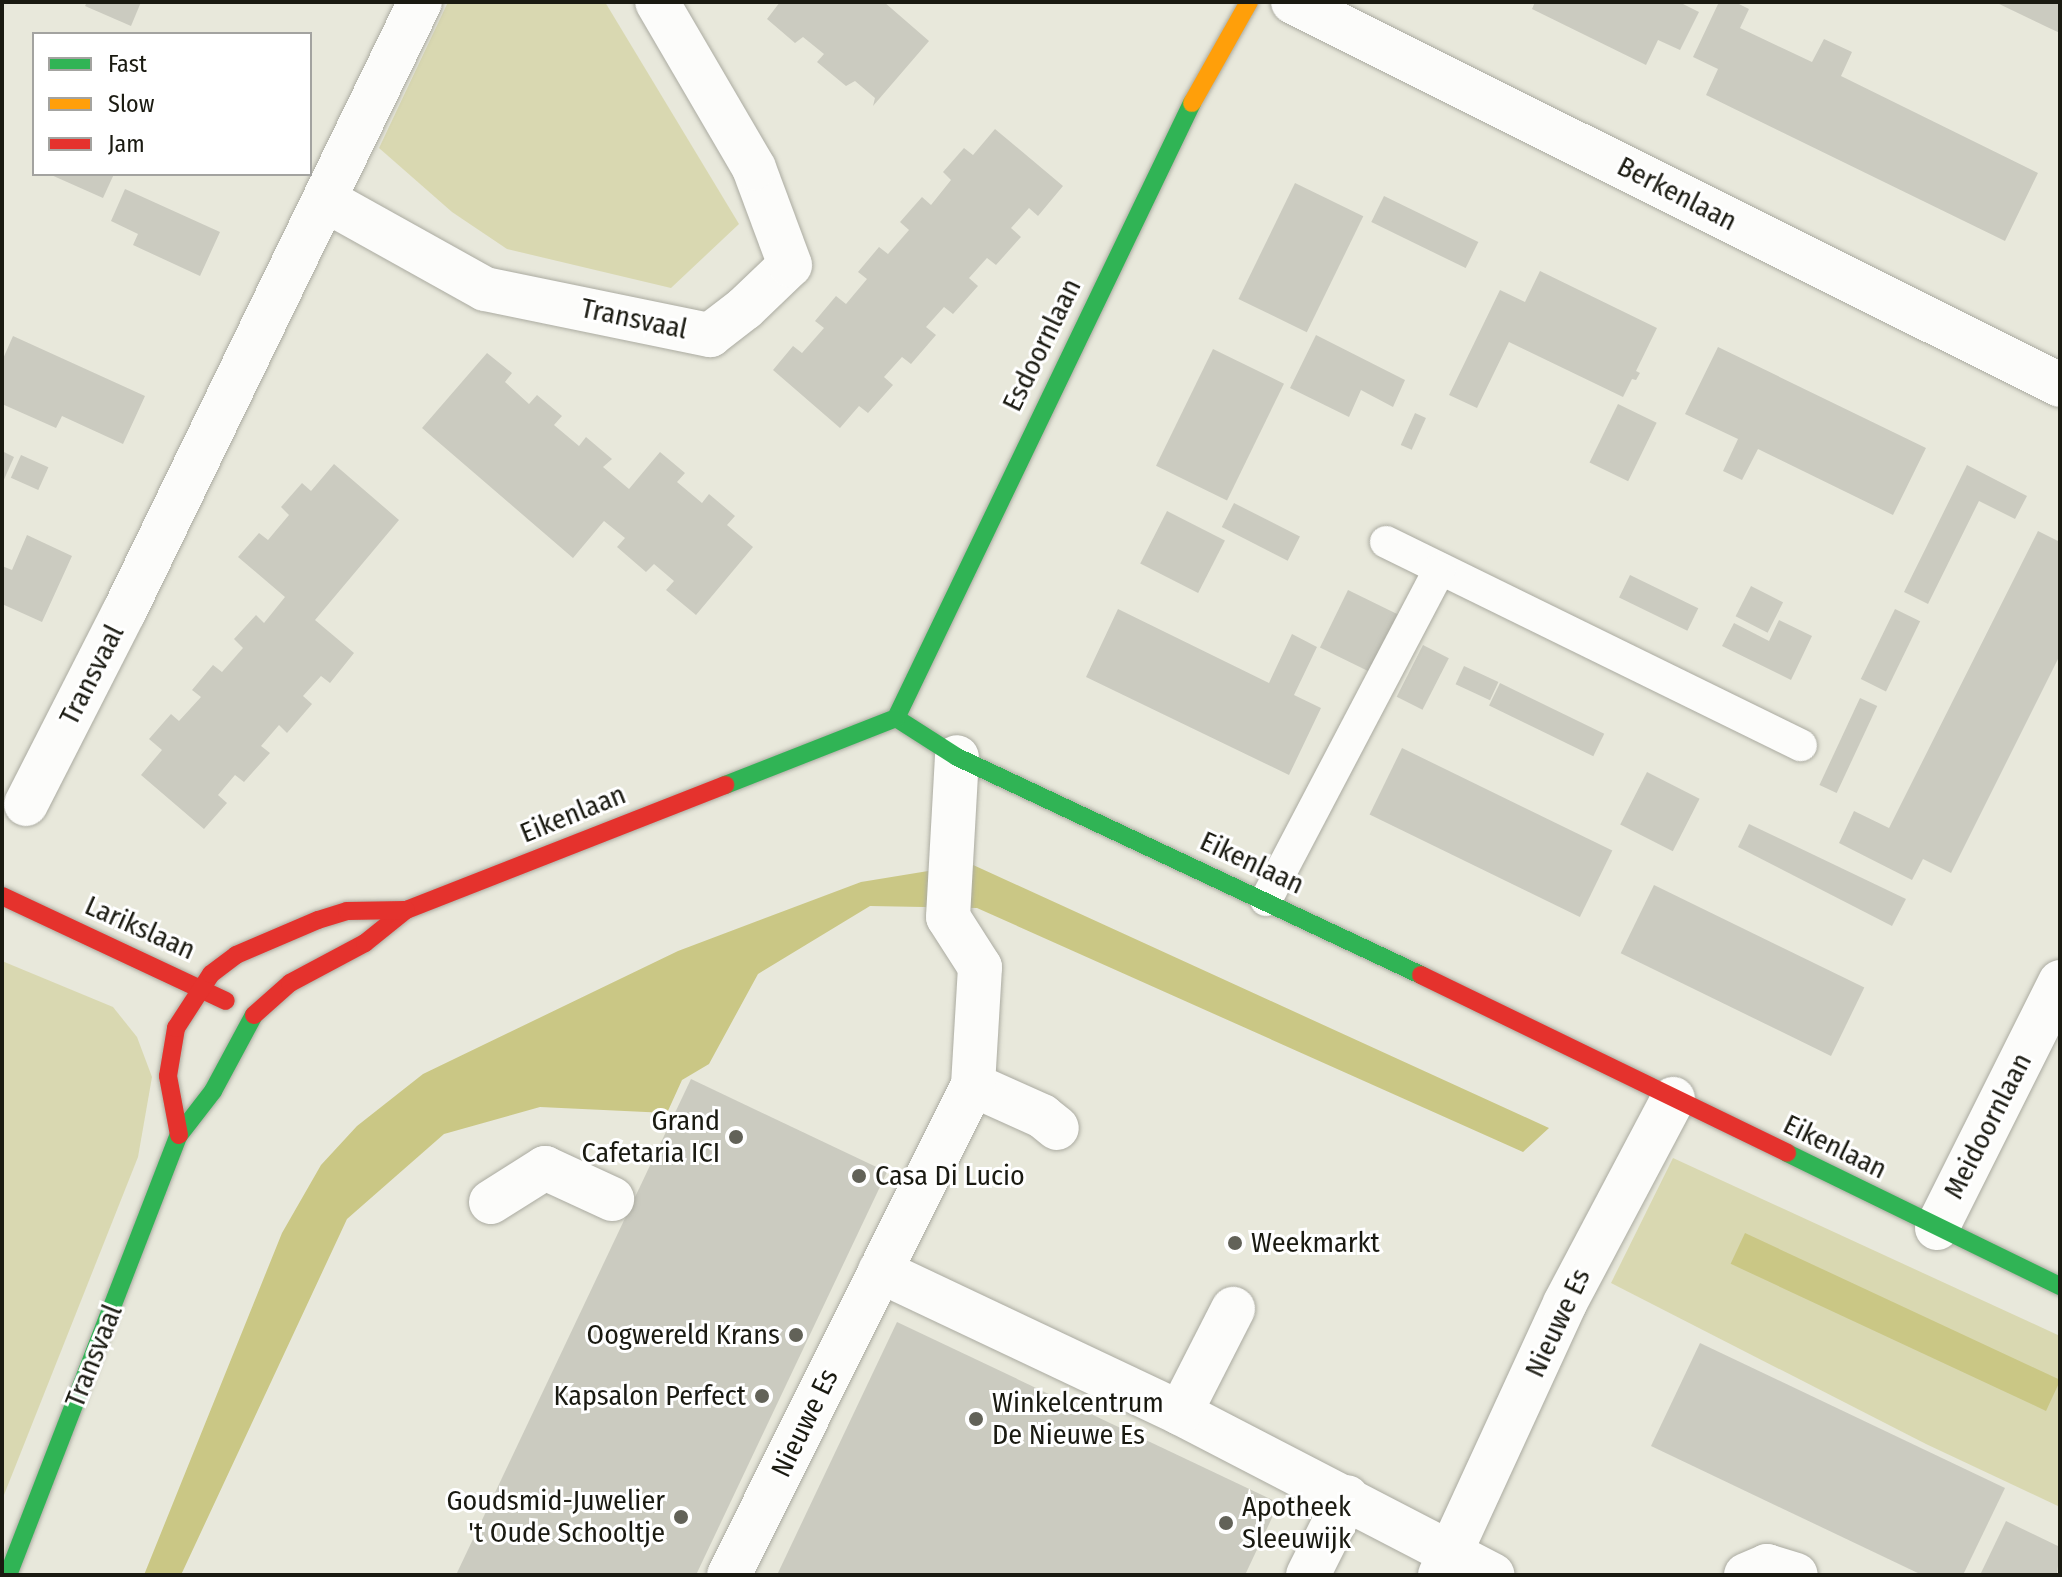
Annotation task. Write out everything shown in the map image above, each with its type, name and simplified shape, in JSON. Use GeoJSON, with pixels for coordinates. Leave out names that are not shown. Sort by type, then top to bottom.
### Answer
{"type":"FeatureCollection","features":[{"type":"Feature","properties":{"kind":"street","name":"Transvaal"},"geometry":{"type":"LineString","coordinates":[[26,804],[420,2]]}},
{"type":"Feature","properties":{"kind":"street","name":"Transvaal"},"geometry":{"type":"LineString","coordinates":[[325,200],[485,289],[710,335],[745,308],[790,265],[754,168],[657,2]]}},
{"type":"Feature","properties":{"kind":"street","name":"Esdoornlaan"},"geometry":{"type":"LineString","coordinates":[[896,718],[1174,136],[1249,2]]}},
{"type":"Feature","properties":{"kind":"street","name":"Berkenlaan"},"geometry":{"type":"LineString","coordinates":[[1293,2],[2060,385]]}},
{"type":"Feature","properties":{"kind":"street","name":"Eikenlaan"},"geometry":{"type":"LineString","coordinates":[[252,1017],[290,983],[365,943],[406,910],[896,718],[957,757],[1266,900],[2060,1286]]}},
{"type":"Feature","properties":{"kind":"street","name":"Nieuwe Es"},"geometry":{"type":"LineString","coordinates":[[729,1575],[973,1085],[980,967],[948,917],[957,757]]}},
{"type":"Feature","properties":{"kind":"street","name":"Larikslaan"},"geometry":{"type":"LineString","coordinates":[[2,896],[200,986],[252,1017]]}},
{"type":"Feature","properties":{"kind":"street","name":"Eikenlaan"},"geometry":{"type":"LineString","coordinates":[[200,986],[236,955],[318,920],[347,911],[406,910]]}},
{"type":"Feature","properties":{"kind":"street","name":"Meidoornlaan"},"geometry":{"type":"LineString","coordinates":[[1937,1228],[2060,982]]}},
{"type":"Feature","properties":{"kind":"street"},"geometry":{"type":"LineString","coordinates":[[179,1135],[168,1076],[176,1028],[200,986]]}},
{"type":"Feature","properties":{"kind":"street","name":"Transvaal"},"geometry":{"type":"LineString","coordinates":[[8,1575],[179,1135],[213,1091],[252,1017]]}},
{"type":"Feature","properties":{"kind":"street"},"geometry":{"type":"LineString","coordinates":[[973,1085],[1042,1116],[1057,1128]]}},
{"type":"Feature","properties":{"kind":"street","name":"Nieuwe Es"},"geometry":{"type":"LineString","coordinates":[[1446,1564],[1565,1303],[1673,1099]]}},
{"type":"Feature","properties":{"kind":"street"},"geometry":{"type":"LineString","coordinates":[[491,1202],[545,1168],[612,1199]]}},
{"type":"Feature","properties":{"kind":"street"},"geometry":{"type":"LineString","coordinates":[[880,1271],[1180,1413],[1347,1497],[1446,1564],[1492,1575]]}},
{"type":"Feature","properties":{"kind":"street"},"geometry":{"type":"LineString","coordinates":[[1180,1413],[1233,1309]]}},
{"type":"Feature","properties":{"kind":"street"},"geometry":{"type":"LineString","coordinates":[[1308,1575],[1347,1497]]}},
{"type":"Feature","properties":{"kind":"street"},"geometry":{"type":"LineString","coordinates":[[1746,1575],[1767,1566],[1796,1575]]}},
{"type":"Feature","properties":{"kind":"lane"},"geometry":{"type":"LineString","coordinates":[[1386,542],[1801,745]]}},
{"type":"Feature","properties":{"kind":"lane"},"geometry":{"type":"LineString","coordinates":[[1266,900],[1440,569]]}},
{"type":"Feature","properties":{"kind":"green space"},"geometry":{"type":"Polygon","coordinates":[[[448,2],[605,2],[739,224],[671,288],[507,249],[452,212],[379,148],[448,2]]]}},
{"type":"Feature","properties":{"kind":"green space"},"geometry":{"type":"Polygon","coordinates":[[[2,961],[113,1007],[137,1037],[152,1077],[138,1157],[2,1500],[2,961]]]}},
{"type":"Feature","properties":{"kind":"green space"},"geometry":{"type":"Polygon","coordinates":[[[1673,1158],[2060,1336],[2060,1507],[1926,1444],[1611,1283],[1673,1158]]]}},
{"type":"Feature","properties":{"kind":"shaded area"},"geometry":{"type":"Polygon","coordinates":[[[971,864],[1549,1128],[1523,1152],[977,908],[870,906],[758,974],[709,1064],[682,1080],[667,1113],[540,1107],[444,1134],[347,1219],[181,1575],[144,1575],[282,1233],[321,1165],[357,1126],[423,1074],[678,951],[861,882],[971,864]]]}},
{"type":"Feature","properties":{"kind":"shaded area"},"geometry":{"type":"Polygon","coordinates":[[[1745,1233],[2060,1380],[2046,1411],[1731,1264],[1745,1233]]]}},
{"type":"Feature","properties":{"kind":"building"},"geometry":{"type":"Polygon","coordinates":[[[87,2],[141,2],[131,26],[85,6],[87,2]]]}},
{"type":"Feature","properties":{"kind":"building"},"geometry":{"type":"Polygon","coordinates":[[[780,2],[884,2],[929,41],[873,106],[875,98],[855,81],[846,86],[817,62],[824,54],[803,37],[795,43],[767,19],[780,2]]]}},
{"type":"Feature","properties":{"kind":"building"},"geometry":{"type":"Polygon","coordinates":[[[1535,2],[1679,2],[1699,12],[1680,50],[1658,40],[1646,65],[1532,9],[1535,2]]]}},
{"type":"Feature","properties":{"kind":"building"},"geometry":{"type":"Polygon","coordinates":[[[1719,2],[1735,2],[1749,9],[1740,28],[1812,62],[1824,39],[1852,52],[1841,76],[2038,173],[2005,241],[1706,95],[1718,69],[1693,57],[1719,2]]]}},
{"type":"Feature","properties":{"kind":"building"},"geometry":{"type":"Polygon","coordinates":[[[1995,2],[2060,2],[2060,33],[2047,27],[1995,2]]]}},
{"type":"Feature","properties":{"kind":"building"},"geometry":{"type":"Polygon","coordinates":[[[995,129],[1063,186],[1038,216],[1029,208],[1011,228],[1021,237],[996,265],[987,258],[969,278],[978,286],[953,314],[944,307],[926,327],[936,335],[911,364],[902,357],[884,377],[893,385],[868,413],[859,406],[840,428],[773,370],[793,346],[802,353],[824,328],[815,321],[836,296],[846,304],[867,279],[858,272],[879,247],[888,254],[909,230],[900,222],[922,197],[931,205],[951,180],[943,172],[964,148],[973,155],[995,129]]]}},
{"type":"Feature","properties":{"kind":"building"},"geometry":{"type":"Polygon","coordinates":[[[54,176],[113,176],[103,198],[54,176]]]}},
{"type":"Feature","properties":{"kind":"building"},"geometry":{"type":"Polygon","coordinates":[[[1295,183],[1363,216],[1307,332],[1238,299],[1295,183]]]}},
{"type":"Feature","properties":{"kind":"building"},"geometry":{"type":"Polygon","coordinates":[[[125,189],[220,232],[200,276],[133,245],[138,234],[111,221],[125,189]]]}},
{"type":"Feature","properties":{"kind":"building"},"geometry":{"type":"Polygon","coordinates":[[[1384,196],[1478,242],[1466,268],[1371,222],[1384,196]]]}},
{"type":"Feature","properties":{"kind":"building"},"geometry":{"type":"Polygon","coordinates":[[[1540,271],[1657,328],[1636,371],[1640,373],[1636,380],[1632,379],[1623,397],[1509,342],[1477,408],[1449,395],[1500,290],[1525,302],[1540,271]]]}},
{"type":"Feature","properties":{"kind":"building"},"geometry":{"type":"Polygon","coordinates":[[[1316,335],[1405,380],[1393,407],[1361,390],[1349,417],[1290,388],[1316,335]]]}},
{"type":"Feature","properties":{"kind":"building"},"geometry":{"type":"Polygon","coordinates":[[[13,336],[145,396],[123,444],[62,416],[56,428],[2,404],[2,361],[13,336]]]}},
{"type":"Feature","properties":{"kind":"building"},"geometry":{"type":"Polygon","coordinates":[[[1718,347],[1926,448],[1893,515],[1758,449],[1742,480],[1723,471],[1738,439],[1685,414],[1718,347]]]}},
{"type":"Feature","properties":{"kind":"building"},"geometry":{"type":"Polygon","coordinates":[[[1213,349],[1284,384],[1227,500],[1156,466],[1213,349]]]}},
{"type":"Feature","properties":{"kind":"building"},"geometry":{"type":"Polygon","coordinates":[[[487,353],[512,373],[505,382],[529,404],[537,395],[562,416],[554,425],[579,446],[586,437],[612,459],[603,467],[629,489],[660,452],[685,473],[677,482],[702,503],[709,494],[735,516],[727,525],[753,547],[696,615],[666,590],[674,581],[654,564],[646,572],[617,547],[625,538],[604,521],[573,558],[422,428],[487,353]]]}},
{"type":"Feature","properties":{"kind":"building"},"geometry":{"type":"Polygon","coordinates":[[[1618,404],[1657,423],[1628,481],[1590,462],[1618,404]]]}},
{"type":"Feature","properties":{"kind":"building"},"geometry":{"type":"Polygon","coordinates":[[[1415,413],[1426,418],[1412,450],[1401,445],[1415,413]]]}},
{"type":"Feature","properties":{"kind":"building"},"geometry":{"type":"Polygon","coordinates":[[[2,451],[14,457],[2,484],[2,451]]]}},
{"type":"Feature","properties":{"kind":"building"},"geometry":{"type":"Polygon","coordinates":[[[21,455],[48,467],[38,490],[11,478],[21,455]]]}},
{"type":"Feature","properties":{"kind":"building"},"geometry":{"type":"Polygon","coordinates":[[[334,464],[399,520],[315,620],[354,653],[330,683],[321,676],[303,696],[312,704],[287,733],[279,725],[261,746],[270,753],[244,782],[235,775],[218,795],[227,803],[204,829],[141,775],[162,750],[149,739],[171,714],[179,721],[201,697],[192,690],[213,665],[222,672],[243,648],[234,639],[256,615],[264,623],[285,597],[238,557],[259,533],[268,540],[289,515],[281,507],[302,483],[311,491],[334,464]]]}},
{"type":"Feature","properties":{"kind":"building"},"geometry":{"type":"Polygon","coordinates":[[[1967,465],[2027,496],[2015,519],[1979,501],[1928,604],[1904,592],[1967,465]]]}},
{"type":"Feature","properties":{"kind":"building"},"geometry":{"type":"Polygon","coordinates":[[[1234,503],[1300,537],[1288,561],[1222,527],[1234,503]]]}},
{"type":"Feature","properties":{"kind":"building"},"geometry":{"type":"Polygon","coordinates":[[[1167,511],[1225,541],[1198,593],[1140,564],[1167,511]]]}},
{"type":"Feature","properties":{"kind":"building"},"geometry":{"type":"Polygon","coordinates":[[[2038,531],[2060,542],[2060,655],[1951,873],[1923,859],[1912,880],[1839,843],[1854,811],[1889,828],[2038,531]]]}},
{"type":"Feature","properties":{"kind":"building"},"geometry":{"type":"Polygon","coordinates":[[[27,535],[72,556],[42,622],[2,604],[2,566],[12,570],[27,535]]]}},
{"type":"Feature","properties":{"kind":"building"},"geometry":{"type":"Polygon","coordinates":[[[1630,575],[1698,608],[1687,631],[1619,597],[1630,575]]]}},
{"type":"Feature","properties":{"kind":"building"},"geometry":{"type":"Polygon","coordinates":[[[1751,586],[1783,602],[1768,633],[1736,616],[1751,586]]]}},
{"type":"Feature","properties":{"kind":"building"},"geometry":{"type":"Polygon","coordinates":[[[1348,590],[1400,615],[1372,673],[1320,648],[1348,590]]]}},
{"type":"Feature","properties":{"kind":"building"},"geometry":{"type":"Polygon","coordinates":[[[1118,609],[1269,683],[1292,634],[1317,647],[1294,695],[1321,708],[1289,775],[1086,677],[1118,609]]]}},
{"type":"Feature","properties":{"kind":"building"},"geometry":{"type":"Polygon","coordinates":[[[1895,609],[1920,621],[1886,691],[1861,679],[1895,609]]]}},
{"type":"Feature","properties":{"kind":"building"},"geometry":{"type":"Polygon","coordinates":[[[1779,620],[1812,636],[1791,680],[1722,646],[1734,623],[1769,641],[1779,620]]]}},
{"type":"Feature","properties":{"kind":"building"},"geometry":{"type":"Polygon","coordinates":[[[1423,645],[1449,658],[1423,710],[1397,697],[1423,645]]]}},
{"type":"Feature","properties":{"kind":"building"},"geometry":{"type":"Polygon","coordinates":[[[1464,666],[1498,682],[1490,700],[1456,684],[1464,666]]]}},
{"type":"Feature","properties":{"kind":"building"},"geometry":{"type":"Polygon","coordinates":[[[1500,683],[1604,734],[1593,756],[1489,705],[1500,683]]]}},
{"type":"Feature","properties":{"kind":"building"},"geometry":{"type":"Polygon","coordinates":[[[1860,698],[1877,706],[1837,793],[1819,785],[1860,698]]]}},
{"type":"Feature","properties":{"kind":"building"},"geometry":{"type":"Polygon","coordinates":[[[1402,748],[1612,851],[1580,917],[1370,815],[1402,748]]]}},
{"type":"Feature","properties":{"kind":"building"},"geometry":{"type":"Polygon","coordinates":[[[1647,772],[1700,799],[1673,851],[1620,825],[1647,772]]]}},
{"type":"Feature","properties":{"kind":"building"},"geometry":{"type":"Polygon","coordinates":[[[1749,824],[1906,899],[1892,926],[1738,847],[1749,824]]]}},
{"type":"Feature","properties":{"kind":"building"},"geometry":{"type":"Polygon","coordinates":[[[1654,885],[1864,988],[1831,1056],[1621,953],[1654,885]]]}},
{"type":"Feature","properties":{"kind":"building"},"geometry":{"type":"Polygon","coordinates":[[[691,1079],[887,1172],[696,1575],[456,1575],[691,1079]]]}},
{"type":"Feature","properties":{"kind":"building","name":"Winkelcentrum De Nieuwe Es"},"geometry":{"type":"Polygon","coordinates":[[[897,1322],[1279,1503],[1245,1575],[777,1575],[897,1322]]]}},
{"type":"Feature","properties":{"kind":"building"},"geometry":{"type":"Polygon","coordinates":[[[1700,1343],[2005,1488],[1963,1575],[1922,1575],[1651,1446],[1700,1343]]]}},
{"type":"Feature","properties":{"kind":"building"},"geometry":{"type":"Polygon","coordinates":[[[2006,1521],[2060,1547],[2057,1575],[1980,1575],[2006,1521]]]}},
{"type":"Feature","properties":{"kind":"traffic: fast"},"geometry":{"type":"LineString","coordinates":[[896,718],[1192,103]]}},
{"type":"Feature","properties":{"kind":"traffic: fast"},"geometry":{"type":"LineString","coordinates":[[896,718],[957,757],[1421,975]]}},
{"type":"Feature","properties":{"kind":"traffic: fast"},"geometry":{"type":"LineString","coordinates":[[725,785],[896,718]]}},
{"type":"Feature","properties":{"kind":"traffic: fast"},"geometry":{"type":"LineString","coordinates":[[8,1575],[179,1135],[213,1091],[254,1015]]}},
{"type":"Feature","properties":{"kind":"traffic: fast"},"geometry":{"type":"LineString","coordinates":[[1787,1153],[2060,1286]]}},
{"type":"Feature","properties":{"kind":"traffic: slow"},"geometry":{"type":"LineString","coordinates":[[1192,103],[1249,2]]}},
{"type":"Feature","properties":{"kind":"traffic: jam"},"geometry":{"type":"LineString","coordinates":[[254,1015],[290,983],[365,943],[406,910],[725,785]]}},
{"type":"Feature","properties":{"kind":"traffic: jam"},"geometry":{"type":"LineString","coordinates":[[2,896],[226,1001]]}},
{"type":"Feature","properties":{"kind":"traffic: jam"},"geometry":{"type":"LineString","coordinates":[[179,1135],[168,1076],[176,1028],[211,974],[236,955],[318,920],[347,911],[406,910]]}},
{"type":"Feature","properties":{"kind":"traffic: jam"},"geometry":{"type":"LineString","coordinates":[[1421,975],[1787,1153]]}},
{"type":"Feature","properties":{"kind":"place","name":"Grand Cafetaria ICI"},"geometry":{"type":"Point","coordinates":[736,1137]}},
{"type":"Feature","properties":{"kind":"place","name":"Casa Di Lucio"},"geometry":{"type":"Point","coordinates":[859,1176]}},
{"type":"Feature","properties":{"kind":"place","name":"Weekmarkt"},"geometry":{"type":"Point","coordinates":[1235,1243]}},
{"type":"Feature","properties":{"kind":"place","name":"Oogwereld Krans"},"geometry":{"type":"Point","coordinates":[796,1335]}},
{"type":"Feature","properties":{"kind":"place","name":"Kapsalon Perfect"},"geometry":{"type":"Point","coordinates":[762,1396]}},
{"type":"Feature","properties":{"kind":"place","name":"Winkelcentrum De Nieuwe Es"},"geometry":{"type":"Point","coordinates":[976,1419]}},
{"type":"Feature","properties":{"kind":"place","name":"Goudsmid-Juwelier 't Oude Schooltje"},"geometry":{"type":"Point","coordinates":[681,1517]}},
{"type":"Feature","properties":{"kind":"place","name":"Apotheek Sleeuwijk"},"geometry":{"type":"Point","coordinates":[1226,1523]}}]}
